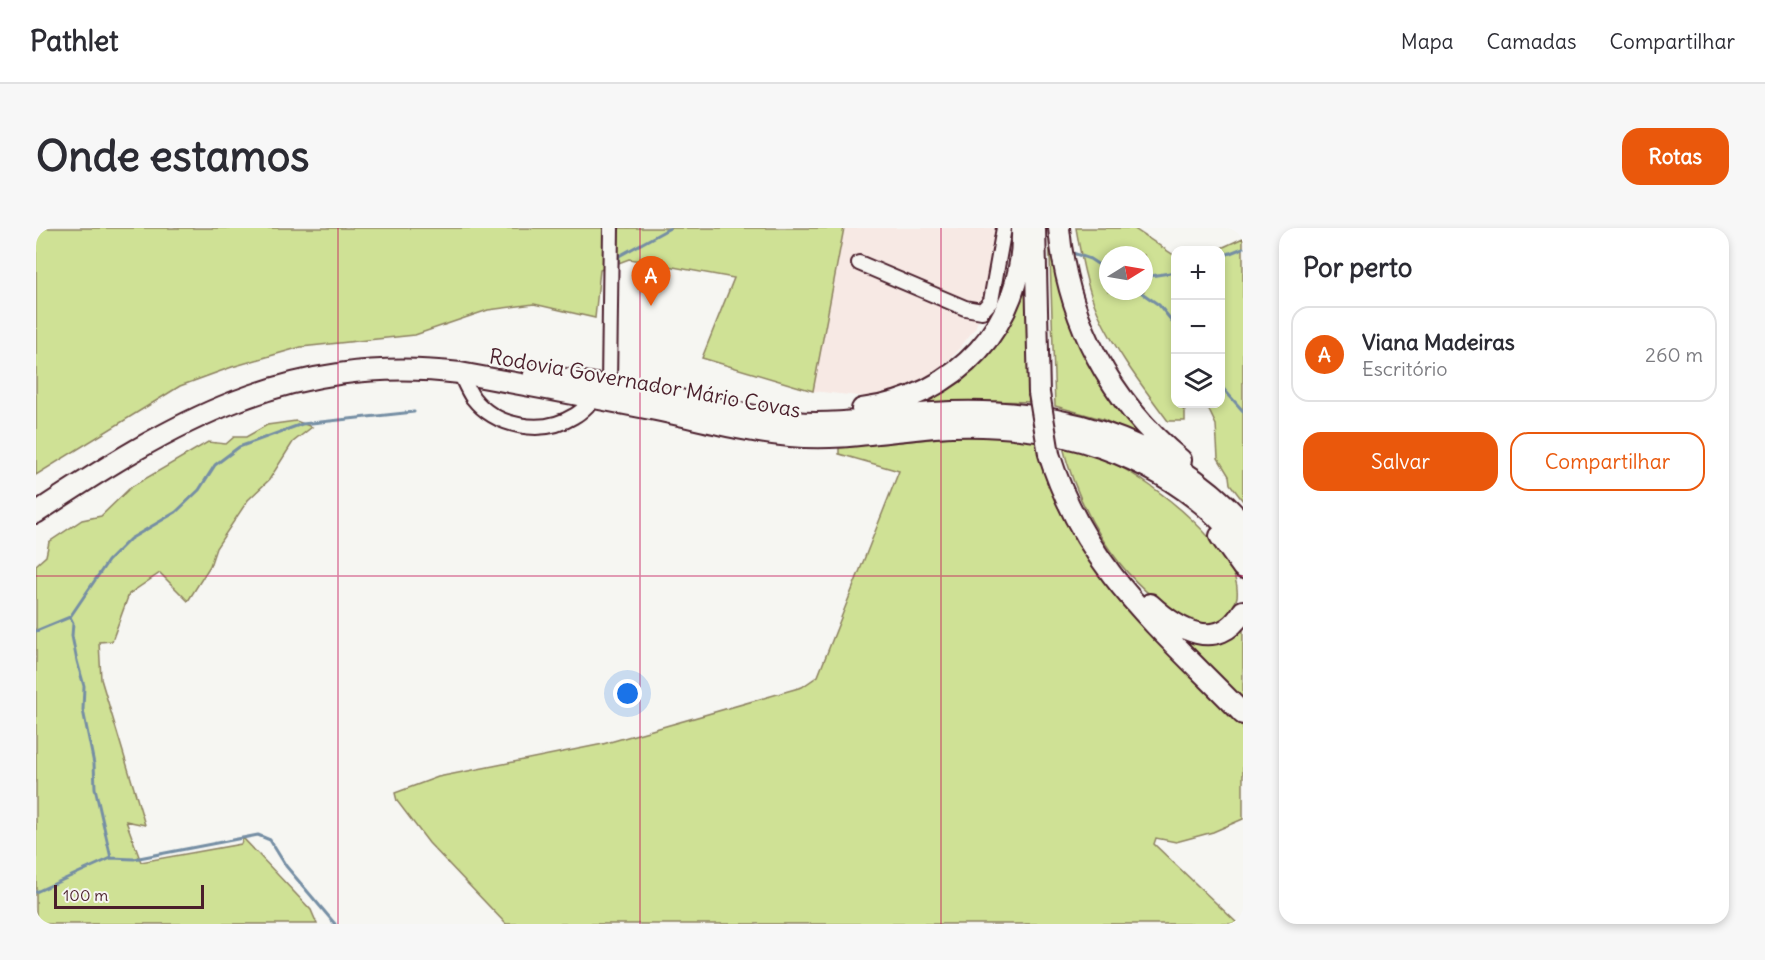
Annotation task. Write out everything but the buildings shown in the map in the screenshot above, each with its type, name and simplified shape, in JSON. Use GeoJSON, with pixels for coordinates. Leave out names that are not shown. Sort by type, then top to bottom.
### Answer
{"type":"FeatureCollection","features":[{"type":"Feature","properties":{"kind":"highway"},"geometry":{"type":"LineString","coordinates":[[657,396],[738,408],[809,413],[884,405],[928,390],[951,376],[981,348],[1002,316],[1013,293],[1020,266],[1022,228]]}},
{"type":"Feature","properties":{"kind":"highway"},"geometry":{"type":"LineString","coordinates":[[1035,228],[1043,392],[1053,453],[1073,518],[1104,567],[1133,603],[1243,714]]}},
{"type":"Feature","properties":{"kind":"highway"},"geometry":{"type":"LineString","coordinates":[[1043,392],[1044,228]]}},
{"type":"Feature","properties":{"kind":"highway"},"geometry":{"type":"LineString","coordinates":[[1059,228],[1065,272],[1076,312],[1105,372],[1144,425],[1209,482],[1243,521]]}},
{"type":"Feature","properties":{"kind":"highway","name":"Rodovia Governador Mário Covas"},"geometry":{"type":"LineString","coordinates":[[36,497],[163,419],[237,386],[292,371],[362,360],[438,359],[602,392],[790,436],[841,437],[979,425],[1038,429],[1084,440],[1130,458],[1175,483],[1214,514],[1243,545]]}},
{"type":"Feature","properties":{"kind":"highway","name":"Rodovia Governador Mário Covas"},"geometry":{"type":"LineString","coordinates":[[36,513],[172,429],[209,410],[267,388],[327,375],[411,369],[460,373],[602,392],[657,396],[771,419],[811,423],[979,411],[1020,413],[1060,419],[1120,437],[1168,462],[1211,492],[1243,521]]}},
{"type":"Feature","properties":{"kind":"highway"},"geometry":{"type":"LineString","coordinates":[[1084,440],[1128,462],[1179,498],[1216,531],[1243,568]]}},
{"type":"Feature","properties":{"kind":"highway"},"geometry":{"type":"LineString","coordinates":[[1053,453],[1074,498],[1094,533],[1136,589],[1176,625],[1198,634],[1214,633],[1229,626],[1243,611]]}},
{"type":"Feature","properties":{"kind":"street"},"geometry":{"type":"LineString","coordinates":[[460,373],[473,398],[494,416],[520,426],[548,426],[574,416],[602,392],[611,228]]}},
{"type":"Feature","properties":{"kind":"street"},"geometry":{"type":"LineString","coordinates":[[982,311],[991,301],[1004,228]]}},
{"type":"Feature","properties":{"kind":"street"},"geometry":{"type":"LineString","coordinates":[[859,264],[965,308],[1002,316]]}},
{"type":"Feature","properties":{"kind":"shaded area"},"geometry":{"type":"Polygon","coordinates":[[[844,228],[998,228],[991,288],[975,328],[956,353],[938,370],[920,381],[894,391],[867,397],[813,391],[844,228]]]}},
{"type":"Feature","properties":{"kind":"green space"},"geometry":{"type":"Polygon","coordinates":[[[36,228],[844,228],[813,391],[702,358],[734,278],[629,259],[600,270],[595,318],[534,304],[488,310],[415,335],[301,347],[232,367],[180,386],[36,475],[36,228]]]}},
{"type":"Feature","properties":{"kind":"green space"},"geometry":{"type":"Polygon","coordinates":[[[1049,228],[1054,228],[1066,292],[1157,444],[1102,419],[1055,406],[1049,228]]]}},
{"type":"Feature","properties":{"kind":"green space"},"geometry":{"type":"Polygon","coordinates":[[[1076,228],[1133,228],[1171,253],[1171,408],[1182,408],[1185,412],[1185,421],[1168,421],[1130,369],[1098,313],[1084,271],[1076,228]]]}},
{"type":"Feature","properties":{"kind":"green space"},"geometry":{"type":"Polygon","coordinates":[[[1243,238],[1243,501],[1230,484],[1229,476],[1218,458],[1216,425],[1208,408],[1225,408],[1225,246],[1243,238]]]}},
{"type":"Feature","properties":{"kind":"green space"},"geometry":{"type":"Polygon","coordinates":[[[1027,258],[1034,402],[981,401],[915,406],[914,401],[953,380],[1027,258]]]}},
{"type":"Feature","properties":{"kind":"green space"},"geometry":{"type":"Polygon","coordinates":[[[296,421],[312,427],[293,442],[269,480],[248,500],[216,548],[210,566],[188,601],[160,573],[129,594],[112,641],[99,642],[101,679],[145,825],[126,821],[141,862],[241,844],[243,838],[311,910],[317,924],[36,924],[36,565],[46,556],[49,542],[82,520],[101,516],[131,487],[208,442],[226,444],[234,437],[246,437],[267,425],[296,421]]]}},
{"type":"Feature","properties":{"kind":"green space"},"geometry":{"type":"Polygon","coordinates":[[[960,436],[995,436],[1041,441],[1063,508],[1243,719],[1243,819],[1213,832],[1176,842],[1156,838],[1154,844],[1238,924],[506,924],[429,843],[397,801],[395,793],[438,777],[603,744],[802,687],[818,676],[899,471],[839,454],[839,448],[960,436]]]}},
{"type":"Feature","properties":{"kind":"green space"},"geometry":{"type":"Polygon","coordinates":[[[1062,443],[1104,458],[1133,474],[1193,520],[1226,560],[1235,579],[1237,597],[1234,606],[1225,616],[1209,625],[1194,623],[1155,599],[1136,581],[1118,561],[1090,517],[1078,493],[1062,443]]]}},
{"type":"Feature","properties":{"kind":"green space"},"geometry":{"type":"Polygon","coordinates":[[[1243,625],[1243,708],[1171,631],[1243,625]]]}},
{"type":"Feature","properties":{"kind":"waterway"},"geometry":{"type":"LineString","coordinates":[[617,269],[619,256],[670,228]]}},
{"type":"Feature","properties":{"kind":"waterway"},"geometry":{"type":"LineString","coordinates":[[1225,255],[1243,248]]}},
{"type":"Feature","properties":{"kind":"waterway"},"geometry":{"type":"LineString","coordinates":[[1070,252],[1099,265]]}},
{"type":"Feature","properties":{"kind":"waterway"},"geometry":{"type":"LineString","coordinates":[[1153,276],[1171,273]]}},
{"type":"Feature","properties":{"kind":"waterway"},"geometry":{"type":"LineString","coordinates":[[1152,300],[1171,320]]}},
{"type":"Feature","properties":{"kind":"waterway"},"geometry":{"type":"LineString","coordinates":[[1225,391],[1243,411]]}},
{"type":"Feature","properties":{"kind":"waterway"},"geometry":{"type":"LineString","coordinates":[[36,631],[70,617],[108,561],[130,539],[176,512],[199,490],[215,465],[239,447],[302,424],[414,412]]}},
{"type":"Feature","properties":{"kind":"waterway"},"geometry":{"type":"LineString","coordinates":[[70,617],[73,623],[72,636],[77,661],[84,686],[83,710],[94,764],[95,788],[111,858]]}},
{"type":"Feature","properties":{"kind":"waterway"},"geometry":{"type":"LineString","coordinates":[[36,892],[111,858],[134,859],[258,835],[270,840],[286,866],[335,924]]}},
{"type":"Feature","properties":{"kind":"place","name":"Viana Madeiras"},"geometry":{"type":"Point","coordinates":[651,306]}}]}
